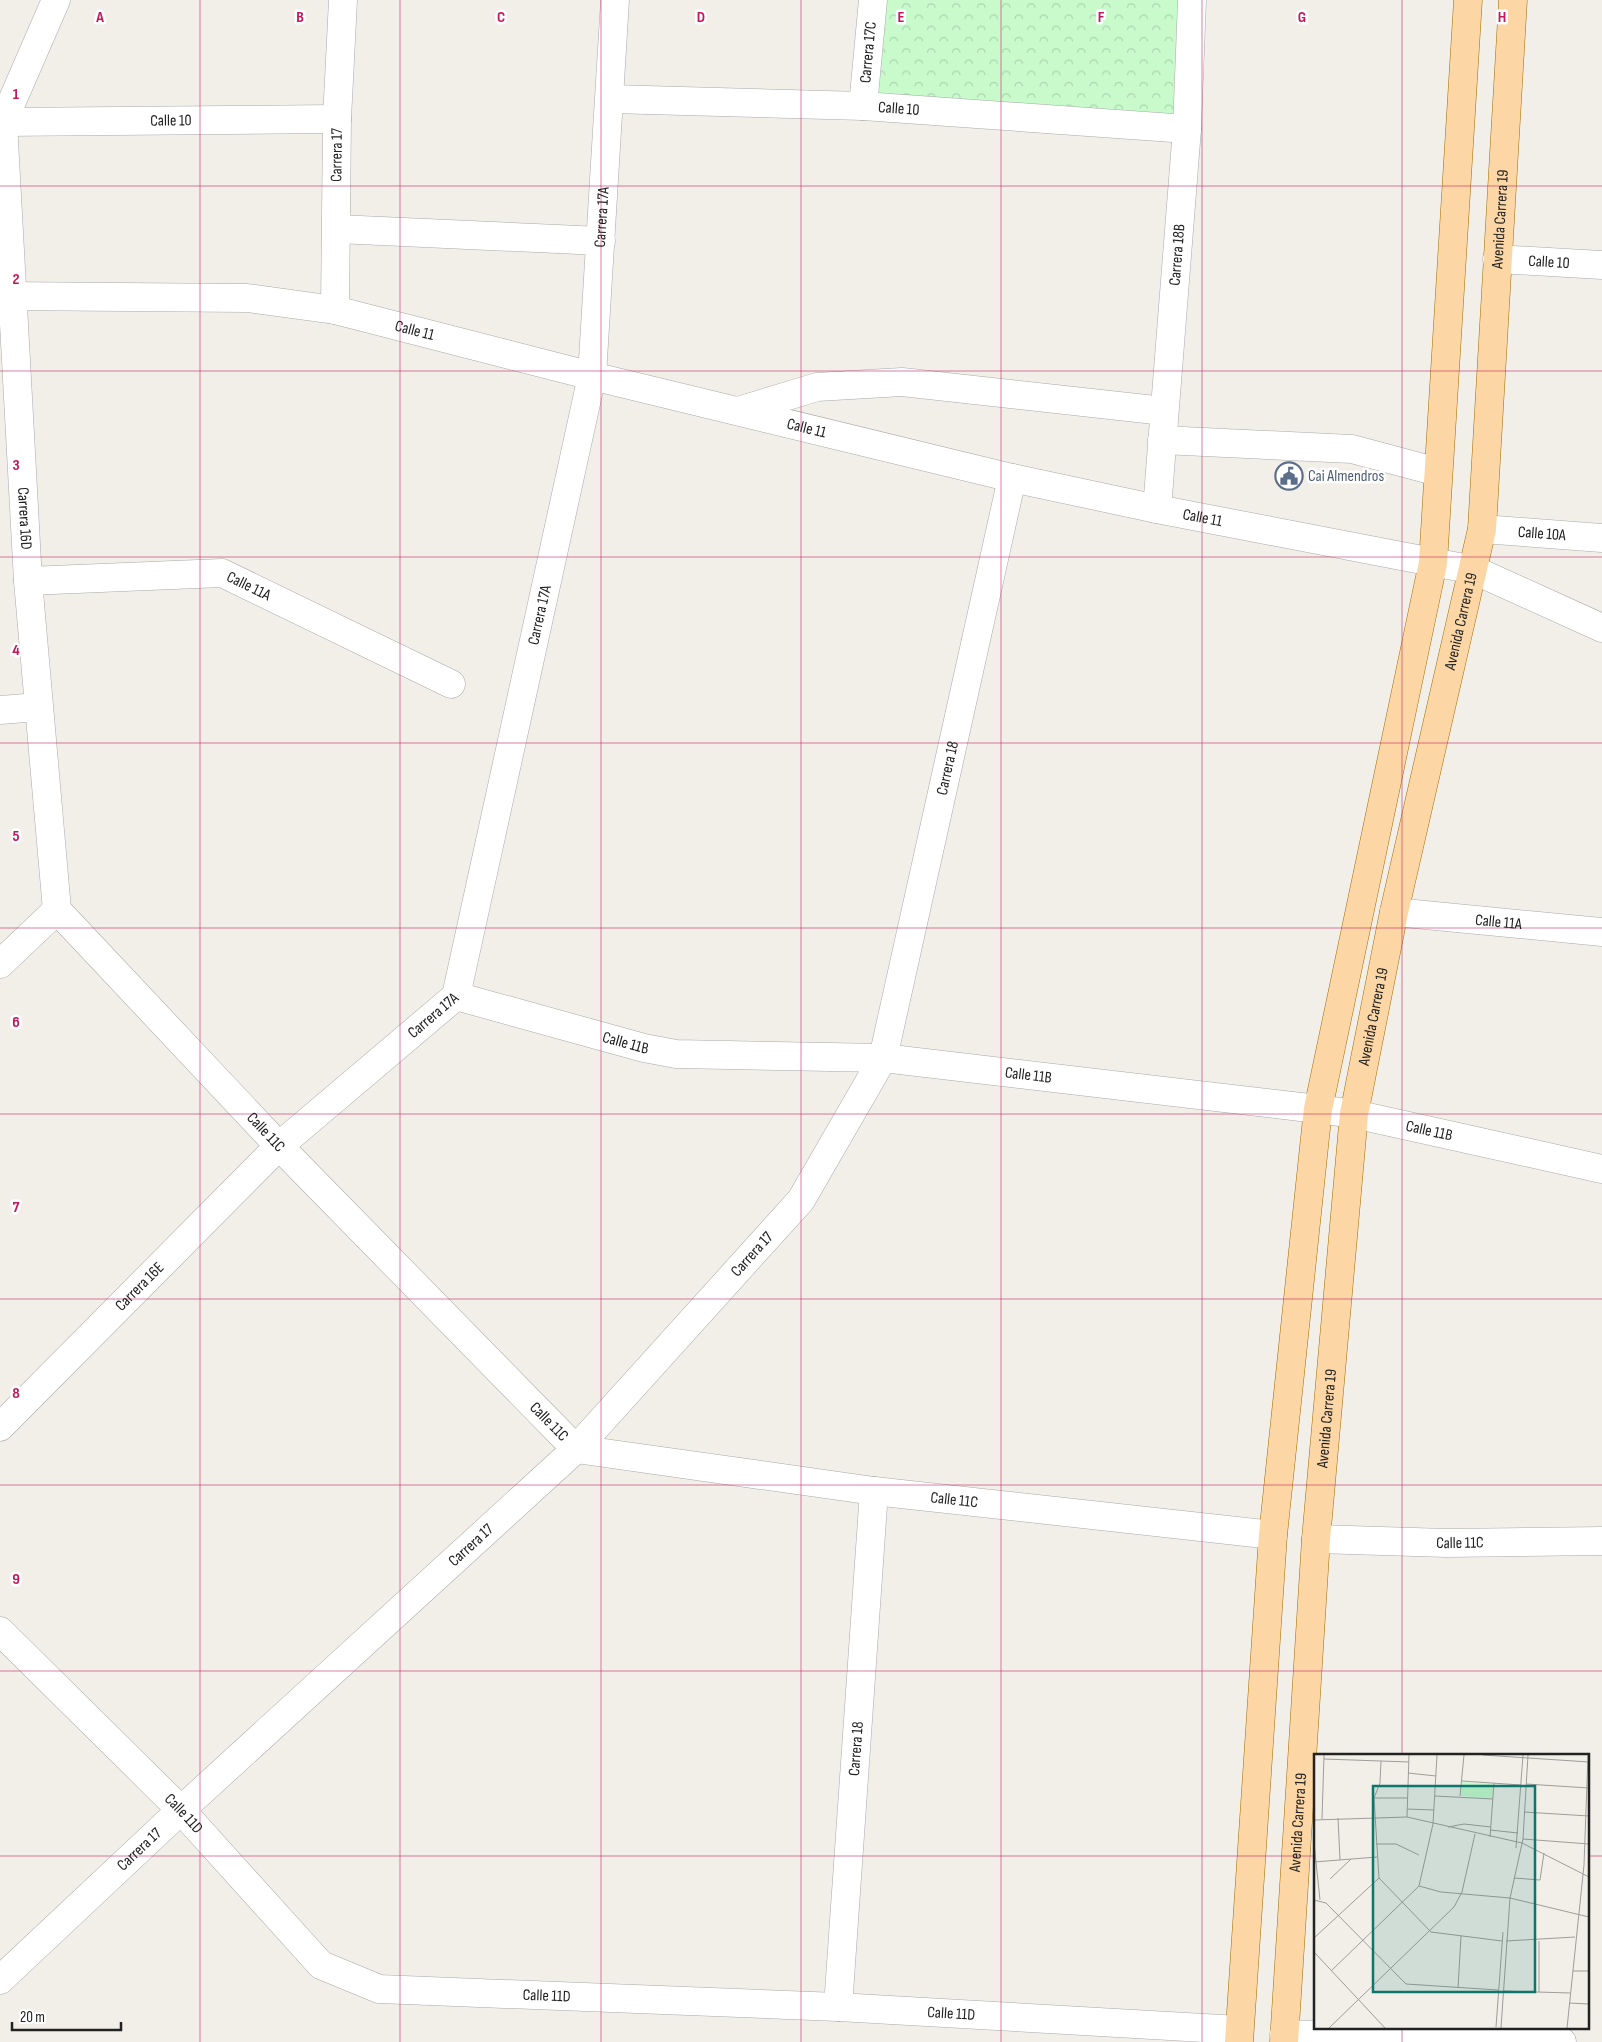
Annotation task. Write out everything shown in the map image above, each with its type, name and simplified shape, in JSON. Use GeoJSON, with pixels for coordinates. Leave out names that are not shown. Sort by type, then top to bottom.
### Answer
{"type":"FeatureCollection","features":[{"type":"Feature","properties":{"kind":"main road"},"geometry":{"type":"LineString","coordinates":[[1239,2036],[1273,1535],[1318,1109],[1432,563],[1468,0]]}},
{"type":"Feature","properties":{"kind":"main road","name":"Avenida Carrera 19"},"geometry":{"type":"LineString","coordinates":[[1284,2038],[1316,1539],[1354,1114],[1394,912],[1482,529],[1513,0]]}},
{"type":"Feature","properties":{"kind":"street","name":"Carrera 16D"},"geometry":{"type":"LineString","coordinates":[[56,0],[3,122],[7,296],[38,707],[57,910]]}},
{"type":"Feature","properties":{"kind":"street","name":"Carrera 17"},"geometry":{"type":"LineString","coordinates":[[335,310],[337,119],[342,0]]}},
{"type":"Feature","properties":{"kind":"street","name":"Carrera 17A"},"geometry":{"type":"LineString","coordinates":[[279,1146],[456,996],[592,376],[615,0]]}},
{"type":"Feature","properties":{"kind":"street","name":"Carrera 17C"},"geometry":{"type":"LineString","coordinates":[[863,106],[873,0]]}},
{"type":"Feature","properties":{"kind":"street","name":"Carrera 18B"},"geometry":{"type":"LineString","coordinates":[[1157,509],[1187,130],[1192,0]]}},
{"type":"Feature","properties":{"kind":"street","name":"Calle 10"},"geometry":{"type":"LineString","coordinates":[[610,99],[863,106],[1187,130]]}},
{"type":"Feature","properties":{"kind":"street","name":"Calle 10"},"geometry":{"type":"LineString","coordinates":[[3,122],[337,119]]}},
{"type":"Feature","properties":{"kind":"street"},"geometry":{"type":"LineString","coordinates":[[337,229],[601,241]]}},
{"type":"Feature","properties":{"kind":"street","name":"Calle 10"},"geometry":{"type":"LineString","coordinates":[[1497,259],[1602,266]]}},
{"type":"Feature","properties":{"kind":"street","name":"Calle 11"},"geometry":{"type":"LineString","coordinates":[[7,296],[247,298],[335,310],[592,376],[1012,478],[1157,509],[1474,570],[1602,628]]}},
{"type":"Feature","properties":{"kind":"street"},"geometry":{"type":"LineString","coordinates":[[736,411],[817,387],[902,382],[1164,411]]}},
{"type":"Feature","properties":{"kind":"street"},"geometry":{"type":"LineString","coordinates":[[1162,440],[1352,449],[1438,472]]}},
{"type":"Feature","properties":{"kind":"street","name":"Carrera 18"},"geometry":{"type":"LineString","coordinates":[[882,1058],[1012,478]]}},
{"type":"Feature","properties":{"kind":"street","name":"Calle 10A"},"geometry":{"type":"LineString","coordinates":[[1482,529],[1602,538]]}},
{"type":"Feature","properties":{"kind":"street","name":"Calle 11A"},"geometry":{"type":"LineString","coordinates":[[28,581],[222,572],[451,684]]}},
{"type":"Feature","properties":{"kind":"street"},"geometry":{"type":"LineString","coordinates":[[0,710],[38,707]]}},
{"type":"Feature","properties":{"kind":"street"},"geometry":{"type":"LineString","coordinates":[[0,964],[57,910]]}},
{"type":"Feature","properties":{"kind":"street","name":"Calle 11C"},"geometry":{"type":"LineString","coordinates":[[57,910],[279,1146],[576,1449],[874,1491],[1273,1535]]}},
{"type":"Feature","properties":{"kind":"street","name":"Calle 11A"},"geometry":{"type":"LineString","coordinates":[[1394,912],[1602,932]]}},
{"type":"Feature","properties":{"kind":"street","name":"Calle 11B"},"geometry":{"type":"LineString","coordinates":[[456,996],[644,1048],[676,1054],[882,1058],[1318,1109],[1354,1114],[1602,1169]]}},
{"type":"Feature","properties":{"kind":"street","name":"Carrera 17"},"geometry":{"type":"LineString","coordinates":[[0,1980],[181,1810],[576,1449],[801,1200],[882,1058]]}},
{"type":"Feature","properties":{"kind":"street","name":"Carrera 16E"},"geometry":{"type":"LineString","coordinates":[[0,1427],[279,1146]]}},
{"type":"Feature","properties":{"kind":"street","name":"Carrera 18"},"geometry":{"type":"LineString","coordinates":[[838,2007],[874,1491]]}},
{"type":"Feature","properties":{"kind":"street","name":"Calle 11C"},"geometry":{"type":"LineString","coordinates":[[1316,1539],[1448,1543],[1602,1541]]}},
{"type":"Feature","properties":{"kind":"street","name":"Calle 11D"},"geometry":{"type":"LineString","coordinates":[[0,1631],[181,1810],[321,1965],[379,1989],[838,2007],[1239,2036]]}},
{"type":"Feature","properties":{"kind":"street"},"geometry":{"type":"LineString","coordinates":[[1284,2038],[1562,2042]]}},
{"type":"Feature","properties":{"kind":"green space"},"geometry":{"type":"Polygon","coordinates":[[[880,0],[1184,0],[1176,117],[872,97],[880,0]]]}},
{"type":"Feature","properties":{"kind":"place","name":"Cai Almendros"},"geometry":{"type":"Point","coordinates":[1289,476]}}]}
